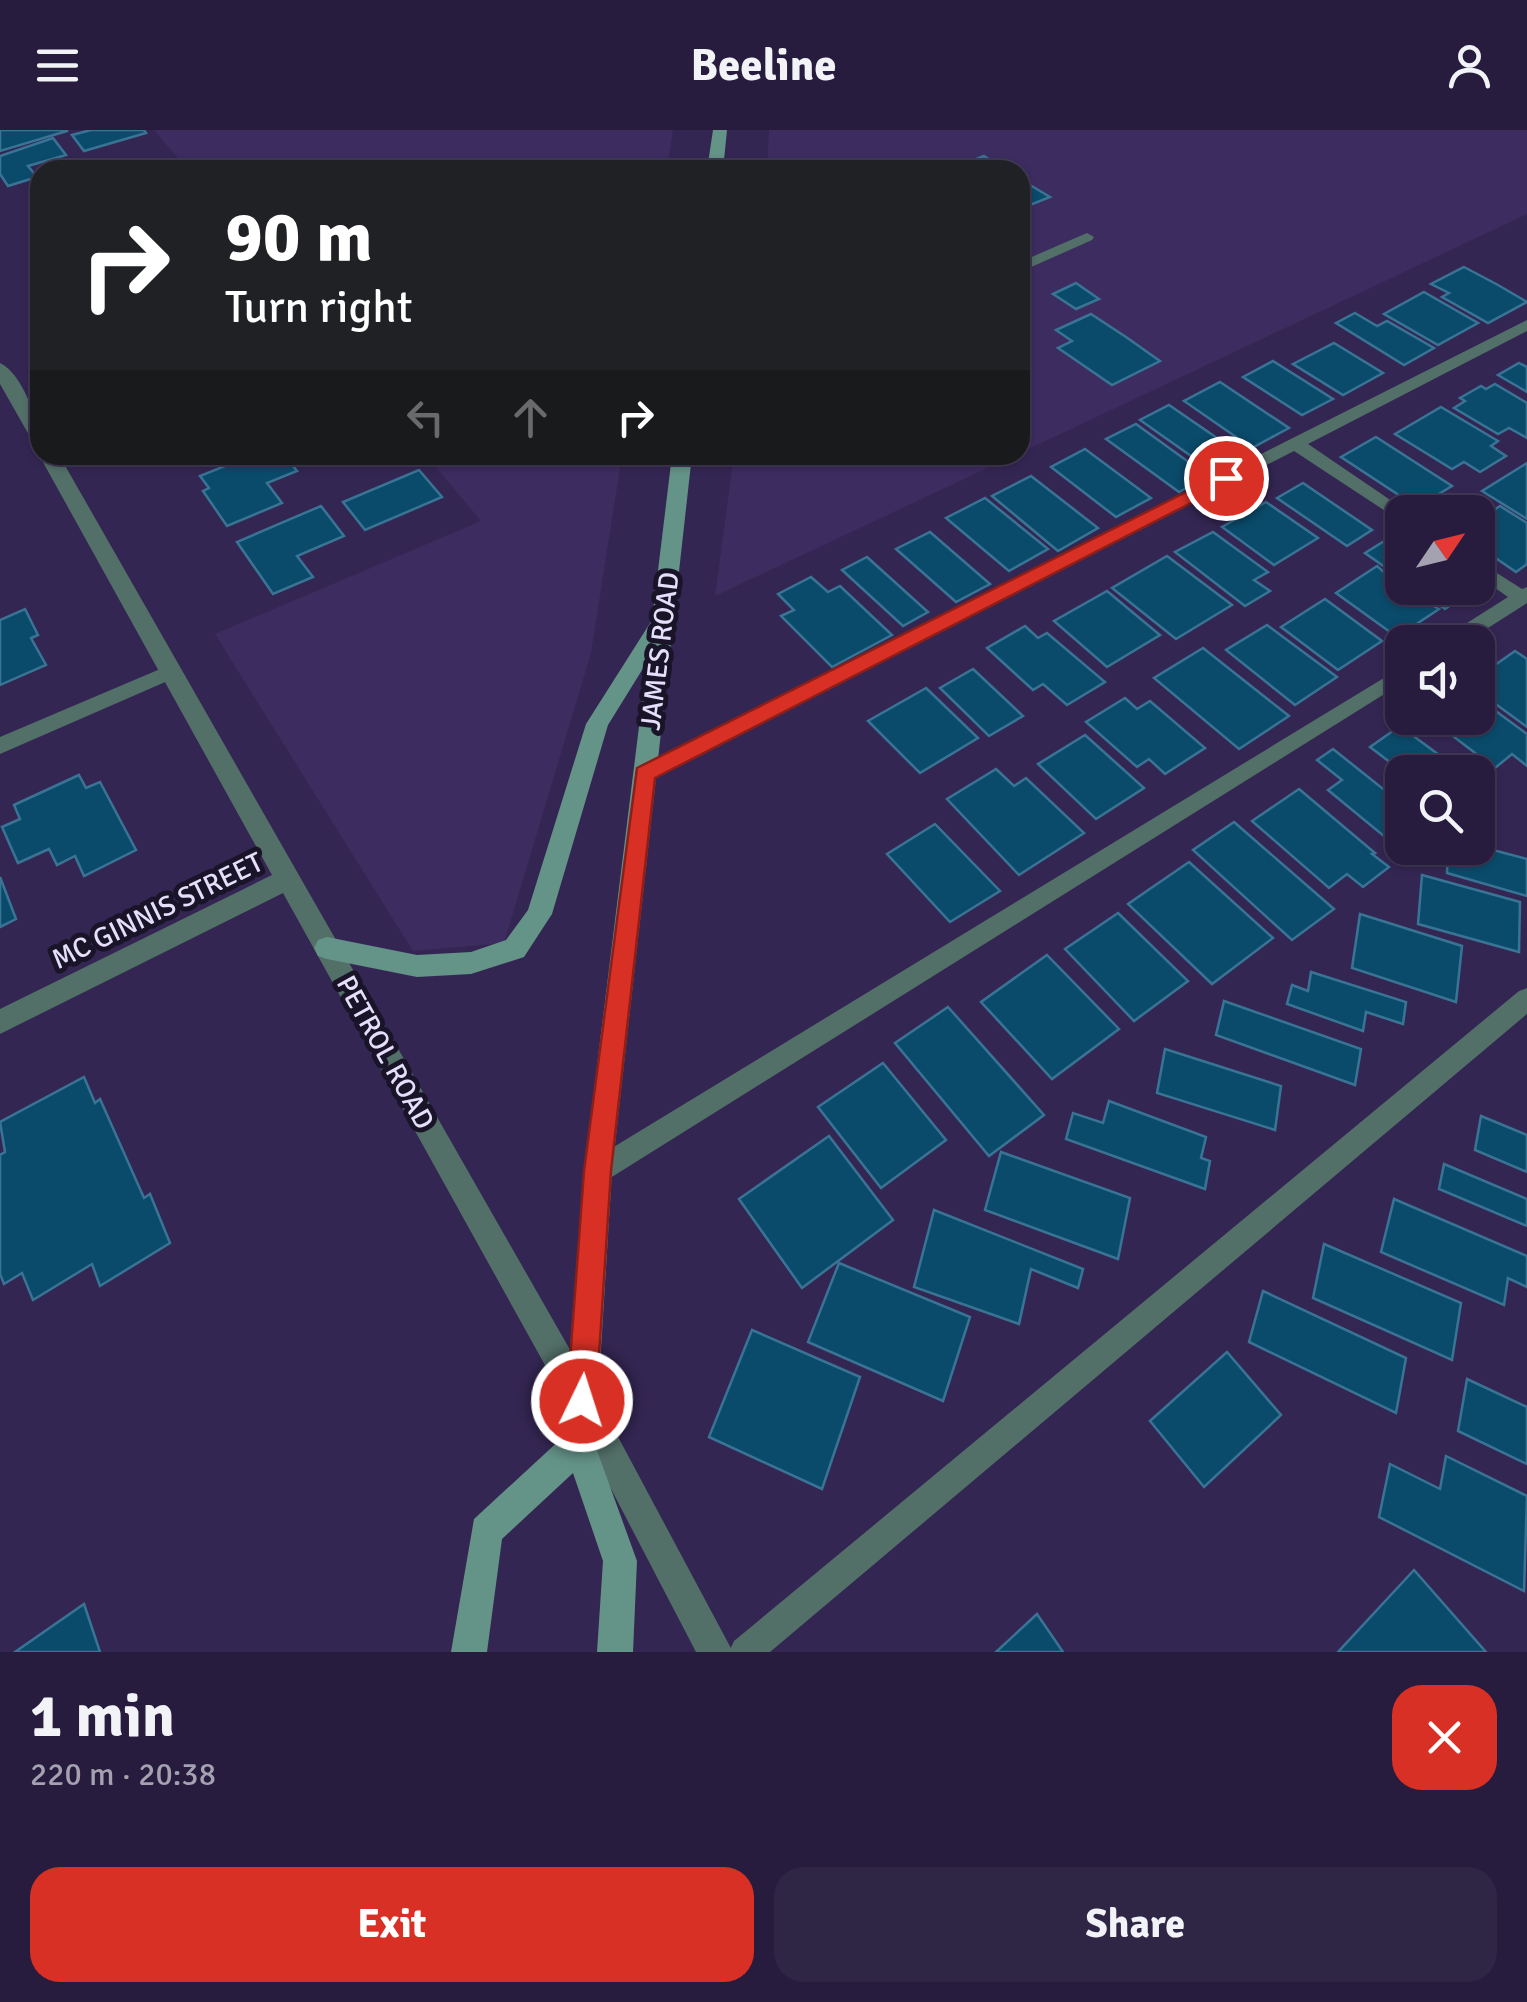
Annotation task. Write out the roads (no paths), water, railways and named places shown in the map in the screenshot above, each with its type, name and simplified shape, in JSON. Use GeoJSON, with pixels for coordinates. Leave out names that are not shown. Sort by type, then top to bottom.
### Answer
{"type":"FeatureCollection","features":[{"type":"Feature","properties":{"kind":"main road"},"geometry":{"type":"LineString","coordinates":[[717,160],[720,130]]}},
{"type":"Feature","properties":{"kind":"main road","name":"JAMES ROAD"},"geometry":{"type":"LineString","coordinates":[[614,1652],[620,1561],[578,1445],[598,1171],[681,465]]}},
{"type":"Feature","properties":{"kind":"main road"},"geometry":{"type":"LineString","coordinates":[[327,948],[417,966],[472,962],[516,949],[539,914],[596,724],[663,618]]}},
{"type":"Feature","properties":{"kind":"main road"},"geometry":{"type":"LineString","coordinates":[[469,1652],[486,1531],[578,1445]]}},
{"type":"Feature","properties":{"kind":"street"},"geometry":{"type":"LineString","coordinates":[[0,368],[30,420]]}},
{"type":"Feature","properties":{"kind":"street","name":"PETROL ROAD"},"geometry":{"type":"LineString","coordinates":[[56,465],[582,1401],[715,1652]]}},
{"type":"Feature","properties":{"kind":"street","name":"MC GINNIS STREET"},"geometry":{"type":"LineString","coordinates":[[0,1022],[288,879]]}},
{"type":"Feature","properties":{"kind":"lane"},"geometry":{"type":"LineString","coordinates":[[1030,263],[1087,237]]}},
{"type":"Feature","properties":{"kind":"lane"},"geometry":{"type":"LineString","coordinates":[[644,774],[1527,325]]}},
{"type":"Feature","properties":{"kind":"lane"},"geometry":{"type":"LineString","coordinates":[[1294,443],[1385,505]]}},
{"type":"Feature","properties":{"kind":"lane"},"geometry":{"type":"LineString","coordinates":[[1479,625],[1524,596],[1495,578]]}},
{"type":"Feature","properties":{"kind":"lane"},"geometry":{"type":"LineString","coordinates":[[0,746],[172,671]]}},
{"type":"Feature","properties":{"kind":"lane"},"geometry":{"type":"LineString","coordinates":[[598,1171],[1385,685]]}},
{"type":"Feature","properties":{"kind":"lane"},"geometry":{"type":"LineString","coordinates":[[745,1652],[1527,999]]}}]}
